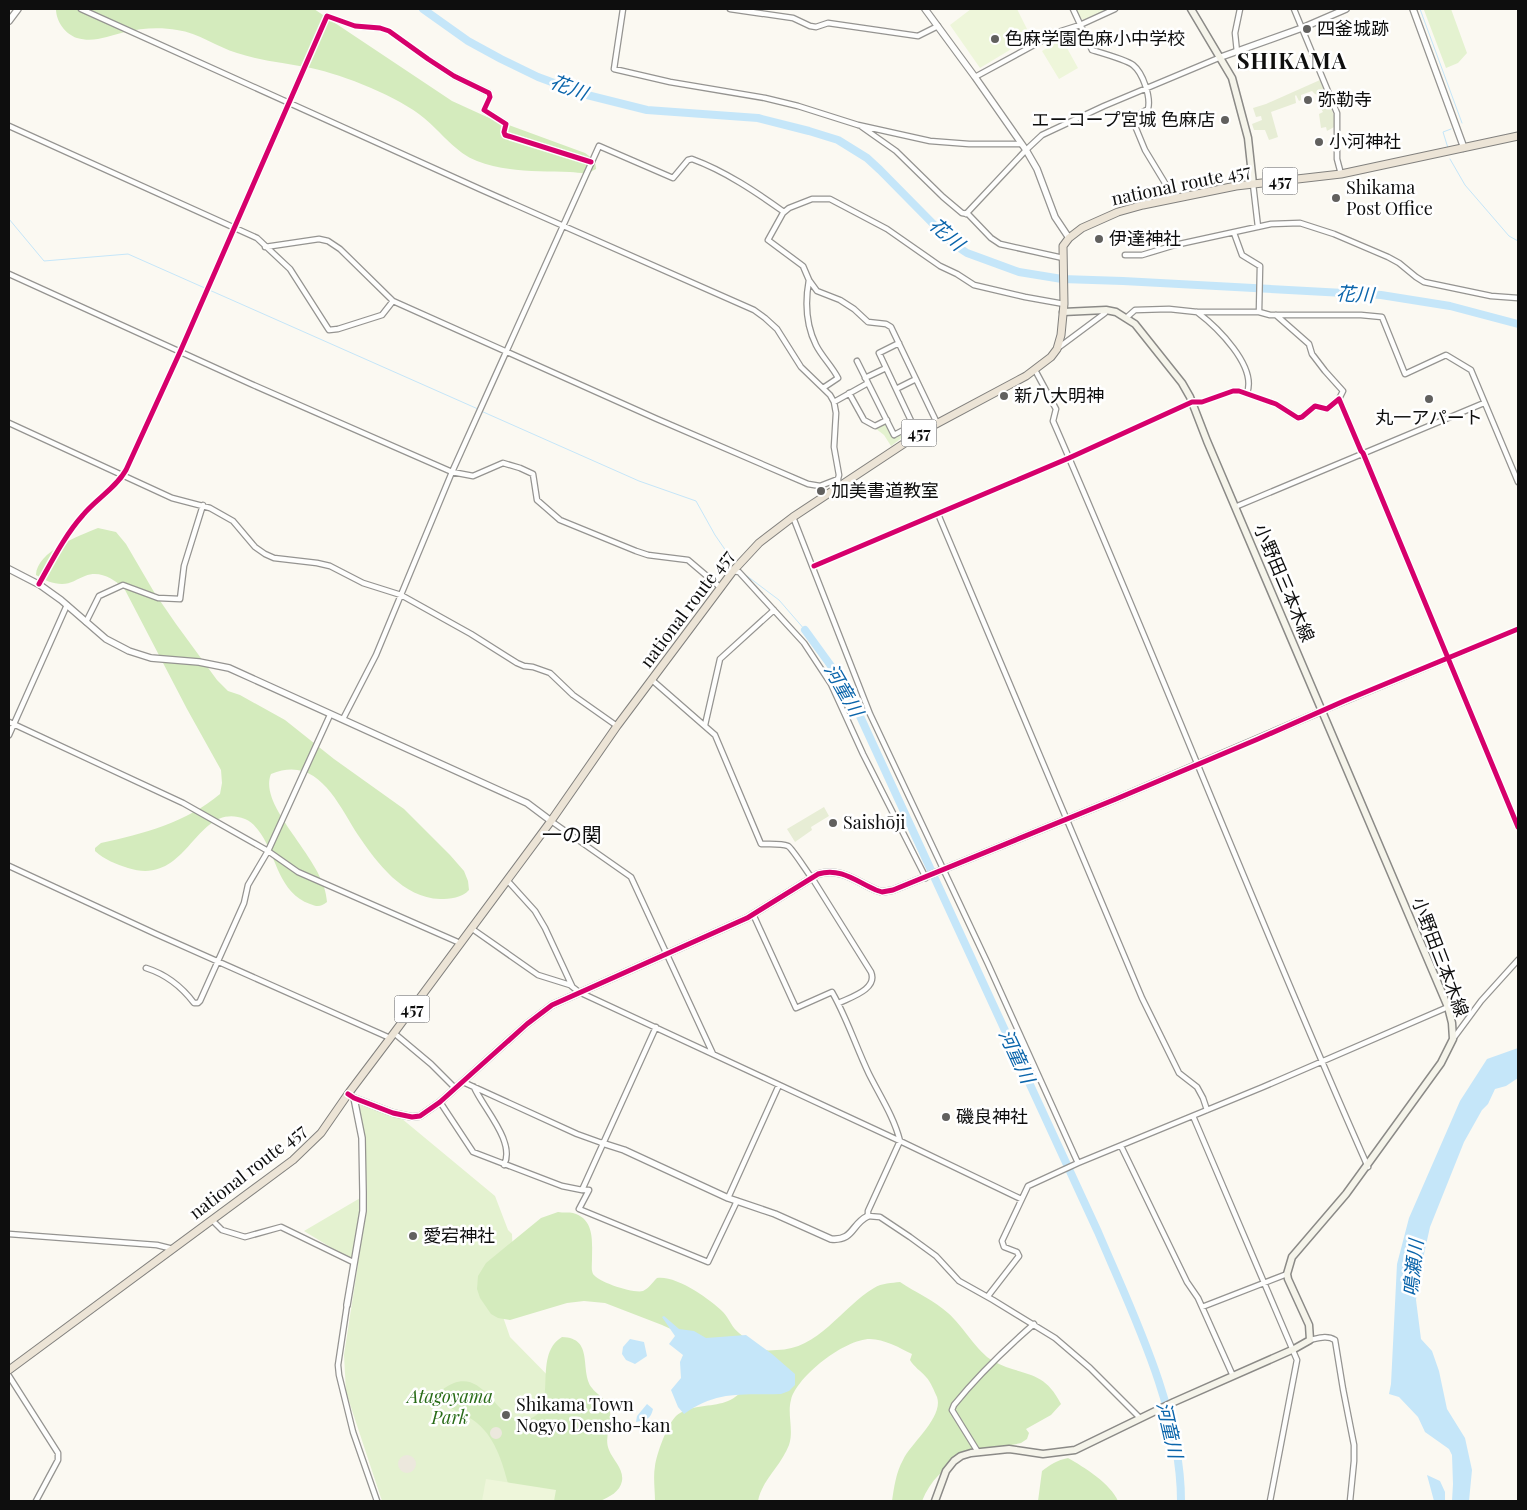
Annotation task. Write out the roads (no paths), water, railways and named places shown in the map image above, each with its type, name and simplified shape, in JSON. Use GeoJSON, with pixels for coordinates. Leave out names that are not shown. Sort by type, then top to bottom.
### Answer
{"type":"FeatureCollection","features":[{"type":"Feature","properties":{"kind":"highway","name":"national route 457"},"geometry":{"type":"LineString","coordinates":[[1069,238],[1082,228],[1103,218],[1143,205],[1253,184],[1341,174],[1518,136]]}},
{"type":"Feature","properties":{"kind":"highway"},"geometry":{"type":"LineString","coordinates":[[1057,349],[1061,335],[1064,304],[1063,246],[1069,238]]}},
{"type":"Feature","properties":{"kind":"highway","name":"national route 457"},"geometry":{"type":"LineString","coordinates":[[9,1370],[293,1160],[321,1133],[351,1096],[392,1036],[551,821],[617,726],[733,570],[748,554],[838,483],[937,423],[1035,370],[1051,357],[1057,349]]}},
{"type":"Feature","properties":{"kind":"main road"},"geometry":{"type":"LineString","coordinates":[[1191,9],[1232,78],[1248,138],[1253,184]]}},
{"type":"Feature","properties":{"kind":"main road","name":"小野田三本木線"},"geometry":{"type":"LineString","coordinates":[[1063,312],[1106,310],[1116,312],[1141,330],[1182,383],[1192,402],[1448,1007],[1452,1023],[1453,1039],[1434,1074],[1368,1167],[1296,1250],[1289,1264],[1287,1274]]}},
{"type":"Feature","properties":{"kind":"main road"},"geometry":{"type":"LineString","coordinates":[[935,1501],[944,1475],[950,1466],[961,1456],[978,1452],[1009,1450],[1043,1454],[1075,1450],[1159,1409],[1294,1349],[1310,1340],[1309,1325],[1291,1288],[1287,1274]]}},
{"type":"Feature","properties":{"kind":"street"},"geometry":{"type":"LineString","coordinates":[[81,9],[754,310],[777,329],[800,367],[830,395],[834,402],[836,413],[834,448],[839,475],[838,483],[820,486],[808,484],[393,301],[340,249],[328,241],[319,239],[265,247]]}},
{"type":"Feature","properties":{"kind":"street"},"geometry":{"type":"LineString","coordinates":[[623,9],[614,69],[670,82],[765,98],[798,106],[858,125],[930,141],[969,144],[1021,144]]}},
{"type":"Feature","properties":{"kind":"street"},"geometry":{"type":"LineString","coordinates":[[730,9],[765,11],[793,18],[816,27],[828,22],[918,36],[938,26]]}},
{"type":"Feature","properties":{"kind":"street"},"geometry":{"type":"LineString","coordinates":[[925,9],[976,77],[1026,150],[1037,169],[1055,217],[1069,238]]}},
{"type":"Feature","properties":{"kind":"street"},"geometry":{"type":"LineString","coordinates":[[1073,9],[1092,50],[1132,64],[1147,88],[1150,99],[1148,109],[1135,116],[1133,121],[1141,141],[1161,176],[1170,199]]}},
{"type":"Feature","properties":{"kind":"street"},"geometry":{"type":"LineString","coordinates":[[976,77],[1058,32],[1080,25],[1115,9]]}},
{"type":"Feature","properties":{"kind":"street"},"geometry":{"type":"LineString","coordinates":[[1238,52],[1235,33],[1240,9]]}},
{"type":"Feature","properties":{"kind":"street"},"geometry":{"type":"LineString","coordinates":[[1294,9],[1337,113],[1337,159],[1341,174]]}},
{"type":"Feature","properties":{"kind":"street"},"geometry":{"type":"LineString","coordinates":[[966,214],[1026,150],[1042,136],[1104,106],[1221,57],[1302,28],[1331,12],[1346,9]]}},
{"type":"Feature","properties":{"kind":"street"},"geometry":{"type":"LineString","coordinates":[[1412,9],[1464,148]]}},
{"type":"Feature","properties":{"kind":"street"},"geometry":{"type":"LineString","coordinates":[[9,21],[13,10]]}},
{"type":"Feature","properties":{"kind":"street"},"geometry":{"type":"LineString","coordinates":[[39,584],[80,519],[123,476],[180,352],[327,16],[355,26],[380,28],[389,31],[454,76],[489,93],[490,97],[484,110],[506,124],[505,135],[592,162]]}},
{"type":"Feature","properties":{"kind":"street"},"geometry":{"type":"LineString","coordinates":[[858,125],[896,151],[943,197],[968,214],[991,238],[1000,244],[1063,258]]}},
{"type":"Feature","properties":{"kind":"street"},"geometry":{"type":"LineString","coordinates":[[9,126],[257,238],[290,269],[329,330],[382,315],[393,301]]}},
{"type":"Feature","properties":{"kind":"street"},"geometry":{"type":"LineString","coordinates":[[343,720],[376,655],[452,472],[599,146],[673,178],[688,160],[692,159],[729,177],[784,212]]}},
{"type":"Feature","properties":{"kind":"street"},"geometry":{"type":"LineString","coordinates":[[1253,184],[1258,227]]}},
{"type":"Feature","properties":{"kind":"street"},"geometry":{"type":"LineString","coordinates":[[823,388],[838,378],[812,336],[807,318],[808,274],[802,266],[768,240],[784,212],[794,205],[812,199],[830,199],[887,229],[940,266],[974,285],[1025,298],[1064,304]]}},
{"type":"Feature","properties":{"kind":"street"},"geometry":{"type":"LineString","coordinates":[[1125,255],[1142,255],[1175,245],[1271,224],[1300,223],[1334,234],[1388,257],[1424,282],[1492,296],[1518,298]]}},
{"type":"Feature","properties":{"kind":"street"},"geometry":{"type":"LineString","coordinates":[[1234,233],[1242,255],[1259,264],[1258,310]]}},
{"type":"Feature","properties":{"kind":"street"},"geometry":{"type":"LineString","coordinates":[[9,274],[452,472],[473,476],[503,463],[520,468],[533,474],[537,500],[560,520],[648,555],[688,560],[721,588]]}},
{"type":"Feature","properties":{"kind":"street"},"geometry":{"type":"LineString","coordinates":[[809,280],[817,291],[840,300],[868,322],[889,325],[937,423]]}},
{"type":"Feature","properties":{"kind":"street"},"geometry":{"type":"LineString","coordinates":[[1126,318],[1135,310],[1168,309],[1197,312],[1258,310],[1276,315],[1361,315],[1382,317],[1406,374],[1446,356],[1449,356],[1470,370],[1518,482]]}},
{"type":"Feature","properties":{"kind":"street"},"geometry":{"type":"LineString","coordinates":[[1057,349],[1105,313],[1106,310]]}},
{"type":"Feature","properties":{"kind":"street"},"geometry":{"type":"LineString","coordinates":[[1197,312],[1212,324],[1237,354],[1248,380],[1247,393]]}},
{"type":"Feature","properties":{"kind":"street"},"geometry":{"type":"LineString","coordinates":[[814,566],[1070,458],[1192,402],[1202,402],[1233,391],[1247,393],[1276,404],[1298,418],[1315,406],[1327,409],[1339,399],[1343,391],[1312,354],[1309,344],[1276,315]]}},
{"type":"Feature","properties":{"kind":"street"},"geometry":{"type":"LineString","coordinates":[[857,361],[894,434],[912,425],[879,353],[899,343]]}},
{"type":"Feature","properties":{"kind":"street"},"geometry":{"type":"LineString","coordinates":[[834,402],[886,368]]}},
{"type":"Feature","properties":{"kind":"street"},"geometry":{"type":"LineString","coordinates":[[1035,370],[1056,409],[1053,421],[1368,1167]]}},
{"type":"Feature","properties":{"kind":"street"},"geometry":{"type":"LineString","coordinates":[[896,389],[916,379]]}},
{"type":"Feature","properties":{"kind":"street"},"geometry":{"type":"LineString","coordinates":[[848,393],[864,420],[875,426],[887,420]]}},
{"type":"Feature","properties":{"kind":"street"},"geometry":{"type":"LineString","coordinates":[[1339,399],[1518,827]]}},
{"type":"Feature","properties":{"kind":"street"},"geometry":{"type":"LineString","coordinates":[[1235,507],[1484,403]]}},
{"type":"Feature","properties":{"kind":"street"},"geometry":{"type":"LineString","coordinates":[[9,423],[178,501],[203,505],[233,521],[255,547],[274,558],[328,566],[363,582],[401,595],[471,634],[517,663],[550,673],[573,696],[617,726]]}},
{"type":"Feature","properties":{"kind":"street"},"geometry":{"type":"LineString","coordinates":[[903,430],[908,441]]}},
{"type":"Feature","properties":{"kind":"street"},"geometry":{"type":"LineString","coordinates":[[86,622],[99,596],[123,585],[158,598],[180,599],[184,566],[203,505]]}},
{"type":"Feature","properties":{"kind":"street"},"geometry":{"type":"LineString","coordinates":[[938,514],[1142,998],[1179,1073],[1197,1088],[1207,1110]]}},
{"type":"Feature","properties":{"kind":"street"},"geometry":{"type":"LineString","coordinates":[[794,516],[870,714],[1077,1163]]}},
{"type":"Feature","properties":{"kind":"street"},"geometry":{"type":"LineString","coordinates":[[9,569],[39,584],[67,605],[106,639],[129,651],[150,658],[199,662],[229,668],[527,803],[631,877],[713,1054]]}},
{"type":"Feature","properties":{"kind":"street"},"geometry":{"type":"LineString","coordinates":[[733,570],[739,572],[804,643],[831,684],[863,754],[927,877]]}},
{"type":"Feature","properties":{"kind":"street"},"geometry":{"type":"LineString","coordinates":[[9,735],[11,723],[67,605]]}},
{"type":"Feature","properties":{"kind":"street"},"geometry":{"type":"LineString","coordinates":[[705,725],[720,659],[774,610]]}},
{"type":"Feature","properties":{"kind":"street"},"geometry":{"type":"LineString","coordinates":[[351,1096],[393,1113],[420,1116],[440,1102],[542,1012],[579,992],[753,914],[810,877],[824,872],[841,873],[882,892],[893,890],[1067,819],[1518,629]]}},
{"type":"Feature","properties":{"kind":"street"},"geometry":{"type":"LineString","coordinates":[[652,680],[715,734],[761,844],[789,846],[873,975],[870,986],[839,1003]]}},
{"type":"Feature","properties":{"kind":"street"},"geometry":{"type":"LineString","coordinates":[[146,968],[160,973],[188,995],[194,1003],[198,1003],[244,903],[248,885],[268,851],[330,715]]}},
{"type":"Feature","properties":{"kind":"street"},"geometry":{"type":"LineString","coordinates":[[11,723],[175,800],[268,851],[298,872],[460,943]]}},
{"type":"Feature","properties":{"kind":"street"},"geometry":{"type":"LineString","coordinates":[[9,866],[263,982],[392,1036],[431,1064],[455,1088]]}},
{"type":"Feature","properties":{"kind":"street"},"geometry":{"type":"LineString","coordinates":[[507,880],[535,910],[546,928],[573,988]]}},
{"type":"Feature","properties":{"kind":"street"},"geometry":{"type":"LineString","coordinates":[[753,914],[796,1008],[832,992],[839,1003],[869,1073],[897,1129],[900,1141],[868,1211],[868,1216]]}},
{"type":"Feature","properties":{"kind":"street"},"geometry":{"type":"LineString","coordinates":[[471,928],[538,975],[570,985],[579,992],[1021,1199]]}},
{"type":"Feature","properties":{"kind":"street"},"geometry":{"type":"LineString","coordinates":[[1453,1039],[1481,1000],[1518,960]]}},
{"type":"Feature","properties":{"kind":"street"},"geometry":{"type":"LineString","coordinates":[[988,1296],[1018,1256],[1017,1252],[1004,1247],[1002,1241],[1028,1186],[1077,1163],[1193,1116],[1448,1007]]}},
{"type":"Feature","properties":{"kind":"street"},"geometry":{"type":"LineString","coordinates":[[582,1190],[656,1027]]}},
{"type":"Feature","properties":{"kind":"street"},"geometry":{"type":"LineString","coordinates":[[463,1082],[577,1134],[624,1150],[728,1198],[775,1214],[831,1239],[838,1240],[846,1236],[861,1220],[868,1216],[880,1217],[936,1256],[959,1281],[988,1296],[1055,1338],[1079,1357],[1140,1418]]}},
{"type":"Feature","properties":{"kind":"street"},"geometry":{"type":"LineString","coordinates":[[728,1198],[779,1085]]}},
{"type":"Feature","properties":{"kind":"street"},"geometry":{"type":"LineString","coordinates":[[473,1086],[486,1110],[499,1128],[506,1148],[504,1165]]}},
{"type":"Feature","properties":{"kind":"street"},"geometry":{"type":"LineString","coordinates":[[351,1096],[362,1138],[364,1166],[363,1211],[353,1262],[338,1364],[353,1432],[377,1501]]}},
{"type":"Feature","properties":{"kind":"street"},"geometry":{"type":"LineString","coordinates":[[440,1102],[473,1152],[562,1186],[589,1190],[579,1209],[708,1262],[737,1201]]}},
{"type":"Feature","properties":{"kind":"street"},"geometry":{"type":"LineString","coordinates":[[1193,1116],[1294,1349],[1297,1360],[1270,1501]]}},
{"type":"Feature","properties":{"kind":"street"},"geometry":{"type":"LineString","coordinates":[[1121,1146],[1187,1282],[1202,1307],[1233,1376]]}},
{"type":"Feature","properties":{"kind":"street"},"geometry":{"type":"LineString","coordinates":[[212,1220],[222,1230],[245,1237],[281,1227],[353,1262]]}},
{"type":"Feature","properties":{"kind":"street"},"geometry":{"type":"LineString","coordinates":[[9,1234],[157,1245],[174,1249]]}},
{"type":"Feature","properties":{"kind":"street"},"geometry":{"type":"LineString","coordinates":[[1202,1307],[1287,1274]]}},
{"type":"Feature","properties":{"kind":"street"},"geometry":{"type":"LineString","coordinates":[[978,1452],[956,1418],[952,1410],[954,1405],[974,1379],[1034,1324]]}},
{"type":"Feature","properties":{"kind":"street"},"geometry":{"type":"LineString","coordinates":[[1310,1340],[1330,1337],[1335,1340],[1342,1389],[1354,1445],[1350,1501]]}},
{"type":"Feature","properties":{"kind":"street"},"geometry":{"type":"LineString","coordinates":[[9,1376],[58,1453],[58,1460],[36,1501]]}},
{"type":"Feature","properties":{"kind":"water","name":"鳴瀬川"},"geometry":{"type":"Polygon","coordinates":[[[1518,1048],[1518,1078],[1506,1086],[1495,1089],[1488,1104],[1482,1110],[1464,1142],[1430,1227],[1418,1281],[1416,1300],[1421,1339],[1432,1351],[1439,1371],[1447,1409],[1465,1438],[1472,1470],[1469,1501],[1452,1501],[1452,1455],[1449,1449],[1425,1432],[1418,1417],[1399,1397],[1389,1394],[1397,1264],[1409,1218],[1460,1101],[1487,1059],[1518,1048]]]}},
{"type":"Feature","properties":{"kind":"water"},"geometry":{"type":"Polygon","coordinates":[[[664,1316],[679,1329],[694,1331],[706,1338],[746,1335],[795,1374],[795,1385],[789,1391],[781,1394],[742,1394],[719,1397],[696,1406],[684,1414],[678,1407],[671,1390],[681,1378],[680,1362],[683,1355],[669,1344],[675,1336],[662,1317],[664,1316]]]}},
{"type":"Feature","properties":{"kind":"water"},"geometry":{"type":"Polygon","coordinates":[[[630,1339],[644,1342],[647,1356],[635,1364],[626,1360],[622,1354],[623,1347],[630,1339]]]}},
{"type":"Feature","properties":{"kind":"water"},"geometry":{"type":"Polygon","coordinates":[[[647,1404],[653,1409],[651,1415],[645,1420],[636,1422],[637,1416],[647,1404]]]}},
{"type":"Feature","properties":{"kind":"water"},"geometry":{"type":"Polygon","coordinates":[[[1427,1475],[1440,1481],[1445,1492],[1445,1501],[1434,1501],[1427,1475]]]}},
{"type":"Feature","properties":{"kind":"waterway","name":"花川"},"geometry":{"type":"LineString","coordinates":[[423,9],[468,41],[501,59],[538,77],[587,95],[647,110],[758,118],[838,140],[867,158],[952,243],[967,253],[1019,272],[1062,279],[1381,295],[1450,306],[1518,324]]}},
{"type":"Feature","properties":{"kind":"waterway"},"geometry":{"type":"LineString","coordinates":[[1420,9],[1462,123]]}},
{"type":"Feature","properties":{"kind":"waterway"},"geometry":{"type":"LineString","coordinates":[[1448,148],[1443,132],[1451,129]]}},
{"type":"Feature","properties":{"kind":"waterway"},"geometry":{"type":"LineString","coordinates":[[1450,159],[1465,185],[1509,236],[1518,241]]}},
{"type":"Feature","properties":{"kind":"waterway"},"geometry":{"type":"LineString","coordinates":[[9,219],[44,261],[128,254],[478,409]]}},
{"type":"Feature","properties":{"kind":"waterway"},"geometry":{"type":"LineString","coordinates":[[481,411],[639,481],[696,501],[715,535],[735,564]]}},
{"type":"Feature","properties":{"kind":"waterway"},"geometry":{"type":"LineString","coordinates":[[743,573],[779,600],[805,630]]}},
{"type":"Feature","properties":{"kind":"waterway","name":"河童川"},"geometry":{"type":"LineString","coordinates":[[805,630],[847,688],[1126,1296],[1140,1329],[1164,1398],[1179,1467],[1181,1501]]}},
{"type":"Feature","properties":{"kind":"place","name":"四釜城跡"},"geometry":{"type":"Point","coordinates":[1307,29]}},
{"type":"Feature","properties":{"kind":"place","name":"色麻学園色麻小中学校"},"geometry":{"type":"Point","coordinates":[995,39]}},
{"type":"Feature","properties":{"kind":"place","name":"弥勒寺"},"geometry":{"type":"Point","coordinates":[1308,100]}},
{"type":"Feature","properties":{"kind":"place","name":"エーコープ宮城 色麻店"},"geometry":{"type":"Point","coordinates":[1225,120]}},
{"type":"Feature","properties":{"kind":"place","name":"小河神社"},"geometry":{"type":"Point","coordinates":[1319,142]}},
{"type":"Feature","properties":{"kind":"place","name":"Shikama Post Office"},"geometry":{"type":"Point","coordinates":[1336,198]}},
{"type":"Feature","properties":{"kind":"place","name":"伊達神社"},"geometry":{"type":"Point","coordinates":[1099,239]}},
{"type":"Feature","properties":{"kind":"place","name":"新八大明神"},"geometry":{"type":"Point","coordinates":[1004,396]}},
{"type":"Feature","properties":{"kind":"place","name":"丸一アパート"},"geometry":{"type":"Point","coordinates":[1429,399]}},
{"type":"Feature","properties":{"kind":"place","name":"加美書道教室"},"geometry":{"type":"Point","coordinates":[821,491]}},
{"type":"Feature","properties":{"kind":"place","name":"Saishōji"},"geometry":{"type":"Point","coordinates":[833,823]}},
{"type":"Feature","properties":{"kind":"place","name":"磯良神社"},"geometry":{"type":"Point","coordinates":[946,1117]}},
{"type":"Feature","properties":{"kind":"place","name":"愛宕神社"},"geometry":{"type":"Point","coordinates":[413,1236]}},
{"type":"Feature","properties":{"kind":"place","name":"Shikama Town Nogyo Densho-kan"},"geometry":{"type":"Point","coordinates":[506,1415]}},
{"type":"Feature","properties":{"kind":"district","name":"SHIKAMA"},"geometry":{"type":"Point","coordinates":[1292,61]}},
{"type":"Feature","properties":{"kind":"district","name":"一の関"},"geometry":{"type":"Point","coordinates":[572,835]}},
{"type":"Feature","properties":{"kind":"park label","name":"Atagoyama Park"},"geometry":{"type":"Point","coordinates":[450,1407]}}]}
